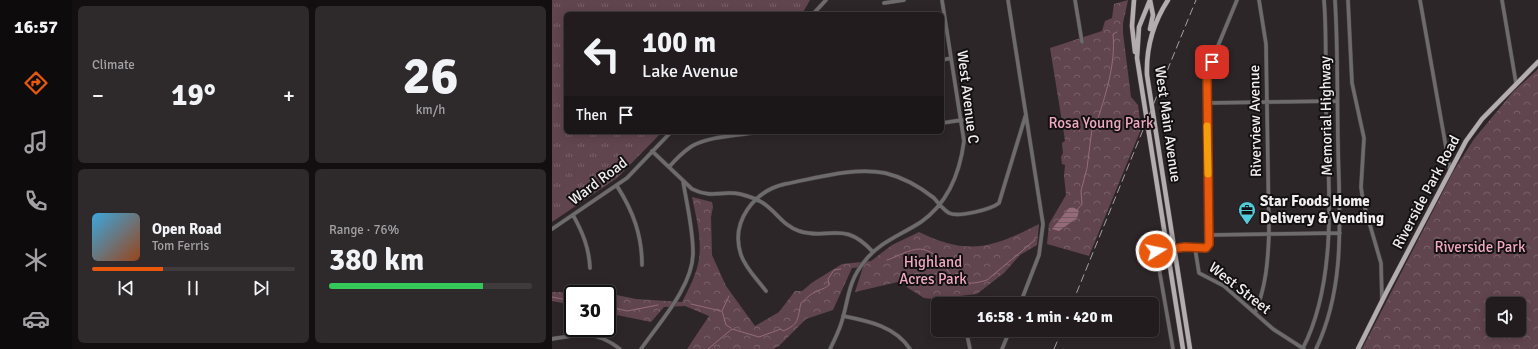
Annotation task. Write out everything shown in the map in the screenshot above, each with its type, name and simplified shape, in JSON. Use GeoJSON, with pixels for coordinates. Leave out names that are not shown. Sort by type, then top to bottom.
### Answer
{"type":"FeatureCollection","features":[{"type":"Feature","properties":{"kind":"main road"},"geometry":{"type":"LineString","coordinates":[[1134,0],[1132,26],[1137,58]]}},
{"type":"Feature","properties":{"kind":"main road"},"geometry":{"type":"LineString","coordinates":[[1146,68],[1145,50],[1153,18],[1150,0]]}},
{"type":"Feature","properties":{"kind":"main road","name":"West Main Avenue"},"geometry":{"type":"LineString","coordinates":[[1150,0],[1139,27],[1137,58],[1183,349]]}},
{"type":"Feature","properties":{"kind":"main road","name":"West Main Avenue"},"geometry":{"type":"LineString","coordinates":[[1168,0],[1158,16],[1152,33],[1146,68],[1190,349]]}},
{"type":"Feature","properties":{"kind":"main road","name":"Riverside Park Road"},"geometry":{"type":"LineString","coordinates":[[1358,349],[1466,141],[1482,119],[1538,62]]}},
{"type":"Feature","properties":{"kind":"street"},"geometry":{"type":"LineString","coordinates":[[815,12],[826,0]]}},
{"type":"Feature","properties":{"kind":"street"},"geometry":{"type":"LineString","coordinates":[[884,3],[904,0]]}},
{"type":"Feature","properties":{"kind":"street","name":"West Avenue C"},"geometry":{"type":"LineString","coordinates":[[942,0],[944,12]]}},
{"type":"Feature","properties":{"kind":"street"},"geometry":{"type":"LineString","coordinates":[[1008,0],[1043,230],[1038,261],[1023,297]]}},
{"type":"Feature","properties":{"kind":"street"},"geometry":{"type":"LineString","coordinates":[[1075,0],[1082,42]]}},
{"type":"Feature","properties":{"kind":"street"},"geometry":{"type":"LineString","coordinates":[[1173,349],[1156,251],[1174,248],[1208,247],[1208,70],[1237,0]]}},
{"type":"Feature","properties":{"kind":"street","name":"Riverview Avenue"},"geometry":{"type":"LineString","coordinates":[[1254,312],[1265,281],[1269,233],[1266,44],[1259,0]]}},
{"type":"Feature","properties":{"kind":"street"},"geometry":{"type":"LineString","coordinates":[[1304,348],[1315,320],[1324,284],[1327,262],[1328,233],[1324,0]]}},
{"type":"Feature","properties":{"kind":"street","name":"Memorial Highway"},"geometry":{"type":"LineString","coordinates":[[1316,349],[1326,326],[1336,290],[1340,233],[1335,0]]}},
{"type":"Feature","properties":{"kind":"street"},"geometry":{"type":"LineString","coordinates":[[1348,0],[1352,83],[1364,138],[1362,188],[1363,202],[1381,263],[1382,301]]}},
{"type":"Feature","properties":{"kind":"street"},"geometry":{"type":"LineString","coordinates":[[1420,0],[1450,171]]}},
{"type":"Feature","properties":{"kind":"street"},"geometry":{"type":"LineString","coordinates":[[1502,0],[1516,84]]}},
{"type":"Feature","properties":{"kind":"street","name":"West Avenue C"},"geometry":{"type":"LineString","coordinates":[[830,349],[843,316],[846,298],[853,279],[873,252],[881,244],[922,221],[934,211],[950,190],[962,158],[964,141],[962,120],[944,13]]}},
{"type":"Feature","properties":{"kind":"street"},"geometry":{"type":"LineString","coordinates":[[944,60],[951,58]]}},
{"type":"Feature","properties":{"kind":"street"},"geometry":{"type":"LineString","coordinates":[[1207,103],[1337,101]]}},
{"type":"Feature","properties":{"kind":"street"},"geometry":{"type":"LineString","coordinates":[[766,291],[746,265],[741,253],[739,239],[743,216],[748,207],[776,186],[862,172],[885,173],[905,180],[921,189],[950,213],[958,215],[993,208],[999,203],[1026,114]]}},
{"type":"Feature","properties":{"kind":"street"},"geometry":{"type":"LineString","coordinates":[[944,123],[962,120]]}},
{"type":"Feature","properties":{"kind":"street","name":"Ward Road"},"geometry":{"type":"LineString","coordinates":[[552,229],[627,178],[669,134]]}},
{"type":"Feature","properties":{"kind":"street"},"geometry":{"type":"LineString","coordinates":[[669,167],[683,153],[694,145],[705,141],[745,134]]}},
{"type":"Feature","properties":{"kind":"street"},"geometry":{"type":"LineString","coordinates":[[652,151],[692,189],[700,193],[708,195],[738,194],[756,200],[763,203],[780,220],[792,228],[815,233],[847,233],[856,237],[873,252]]}},
{"type":"Feature","properties":{"kind":"street"},"geometry":{"type":"LineString","coordinates":[[641,349],[680,293],[689,275],[693,255],[692,236],[683,181]]}},
{"type":"Feature","properties":{"kind":"street"},"geometry":{"type":"LineString","coordinates":[[617,186],[630,208],[637,225],[641,244],[642,265]]}},
{"type":"Feature","properties":{"kind":"street"},"geometry":{"type":"LineString","coordinates":[[573,215],[584,233],[589,252],[590,268]]}},
{"type":"Feature","properties":{"kind":"street"},"geometry":{"type":"LineString","coordinates":[[1209,235],[1340,233]]}},
{"type":"Feature","properties":{"kind":"street","name":"West Street"},"geometry":{"type":"LineString","coordinates":[[1195,248],[1199,273],[1224,286],[1278,333],[1304,348]]}},
{"type":"Feature","properties":{"kind":"street"},"geometry":{"type":"LineString","coordinates":[[843,316],[872,322],[890,330],[904,340],[910,349]]}},
{"type":"Feature","properties":{"kind":"street"},"geometry":{"type":"LineString","coordinates":[[552,339],[577,335],[593,335],[607,340],[620,349]]}},
{"type":"Feature","properties":{"kind":"street"},"geometry":{"type":"LineString","coordinates":[[967,337],[970,349]]}},
{"type":"Feature","properties":{"kind":"street"},"geometry":{"type":"LineString","coordinates":[[1002,349],[1007,337]]}},
{"type":"Feature","properties":{"kind":"green space"},"geometry":{"type":"Polygon","coordinates":[[[552,0],[810,0],[803,12],[564,12],[564,134],[660,134],[617,178],[552,222],[552,0]]]}},
{"type":"Feature","properties":{"kind":"green space","name":"Rosa Young Park"},"geometry":{"type":"Polygon","coordinates":[[[1128,0],[1123,23],[1123,33],[1131,97],[1138,105],[1141,129],[1089,256],[1047,244],[1049,224],[1066,195],[1064,176],[1065,165],[1062,164],[1061,157],[1063,153],[1062,143],[1065,141],[1050,48],[1102,31],[1105,21],[1112,18],[1114,4],[1128,0]]]}},
{"type":"Feature","properties":{"kind":"green space","name":"Riverside Park"},"geometry":{"type":"Polygon","coordinates":[[[1538,69],[1538,349],[1362,349],[1453,172],[1474,139],[1513,92],[1538,69]]]}},
{"type":"Feature","properties":{"kind":"green space","name":"Highland Acres Park"},"geometry":{"type":"Polygon","coordinates":[[[692,197],[712,202],[712,255],[726,286],[755,326],[779,312],[795,291],[802,291],[813,282],[842,264],[871,261],[892,245],[919,232],[936,240],[952,244],[980,246],[1007,239],[1039,224],[1037,245],[1020,255],[1004,273],[977,294],[951,297],[931,297],[931,299],[924,298],[908,288],[902,281],[855,292],[863,267],[852,268],[833,310],[806,319],[779,346],[773,349],[687,349],[709,316],[685,306],[664,307],[651,322],[616,315],[616,295],[636,299],[682,302],[695,275],[699,259],[700,251],[697,220],[692,197]]]}},
{"type":"Feature","properties":{"kind":"green space","name":"Highland Acres Park"},"geometry":{"type":"Polygon","coordinates":[[[552,292],[564,292],[564,303],[552,301],[552,292]]]}},
{"type":"Feature","properties":{"kind":"shaded area"},"geometry":{"type":"Polygon","coordinates":[[[1073,207],[1079,211],[1077,218],[1059,231],[1052,229],[1069,208],[1073,207]]]}},
{"type":"Feature","properties":{"kind":"waterway"},"geometry":{"type":"LineString","coordinates":[[1077,210],[1082,204],[1081,191],[1087,168],[1092,129],[1096,125],[1106,92],[1113,57],[1113,34],[1117,32]]}},
{"type":"Feature","properties":{"kind":"waterway"},"geometry":{"type":"LineString","coordinates":[[887,260],[907,252],[920,249],[930,252],[937,257],[954,278],[962,282],[972,283],[987,280],[1035,240]]}},
{"type":"Feature","properties":{"kind":"waterway"},"geometry":{"type":"LineString","coordinates":[[708,349],[732,329],[759,337],[781,329],[783,331],[792,326],[797,320],[801,303],[813,293],[829,285],[828,279],[834,270],[841,269]]}},
{"type":"Feature","properties":{"kind":"waterway"},"geometry":{"type":"LineString","coordinates":[[729,296],[722,311],[726,325],[731,328]]}},
{"type":"Feature","properties":{"kind":"waterway"},"geometry":{"type":"LineString","coordinates":[[552,297],[564,299]]}},
{"type":"Feature","properties":{"kind":"waterway"},"geometry":{"type":"LineString","coordinates":[[691,304],[721,311]]}},
{"type":"Feature","properties":{"kind":"waterway"},"geometry":{"type":"LineString","coordinates":[[616,308],[627,311],[658,305]]}},
{"type":"Feature","properties":{"kind":"railway"},"geometry":{"type":"LineString","coordinates":[[1075,297],[1196,0]]}},
{"type":"Feature","properties":{"kind":"railway"},"geometry":{"type":"LineString","coordinates":[[1054,349],[1059,337]]}},
{"type":"Feature","properties":{"kind":"slow traffic"},"geometry":{"type":"LineString","coordinates":[[1207,126],[1208,174]]}},
{"type":"Feature","properties":{"kind":"place","name":"Star Foods Home Delivery & Vending"},"geometry":{"type":"Point","coordinates":[1247,225]}},
{"type":"Feature","properties":{"kind":"route"},"geometry":{"type":"LineString","coordinates":[[1156,251],[1185,247],[1206,248],[1209,244],[1207,77],[1208,70],[1212,62]]}}]}
